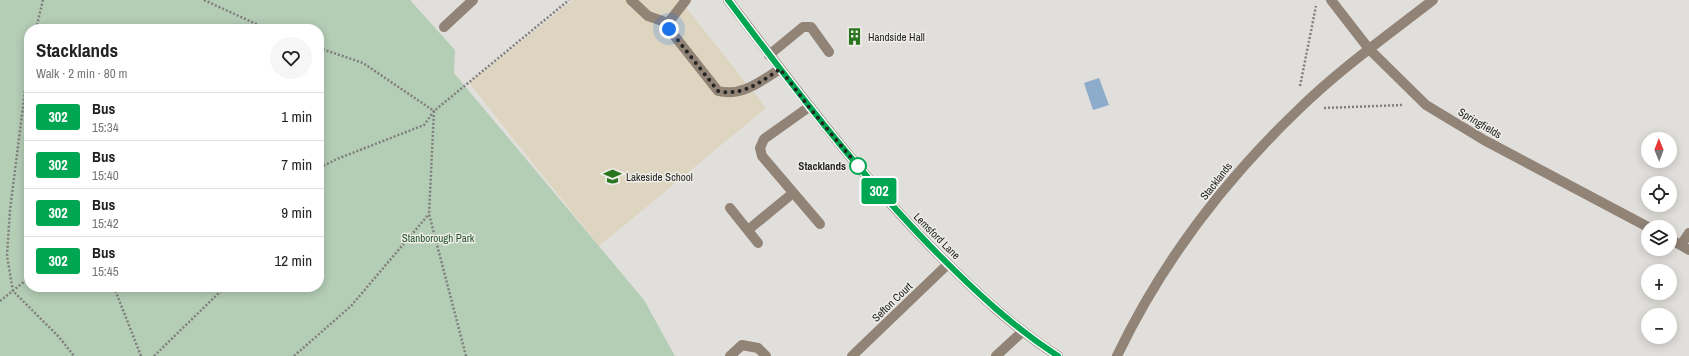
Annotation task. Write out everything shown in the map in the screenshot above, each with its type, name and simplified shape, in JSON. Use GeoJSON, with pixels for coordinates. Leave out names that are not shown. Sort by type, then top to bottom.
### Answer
{"type":"FeatureCollection","features":[{"type":"Feature","properties":{"kind":"street"},"geometry":{"type":"LineString","coordinates":[[444,27],[473,0]]}},
{"type":"Feature","properties":{"kind":"street"},"geometry":{"type":"LineString","coordinates":[[630,0],[648,16],[668,23]]}},
{"type":"Feature","properties":{"kind":"street"},"geometry":{"type":"LineString","coordinates":[[686,0],[668,23],[669,29],[718,91],[727,93],[750,88],[780,69]]}},
{"type":"Feature","properties":{"kind":"street","name":"Lemsford Lane"},"geometry":{"type":"LineString","coordinates":[[728,0],[809,107],[902,218],[995,310],[1022,332],[1058,356]]}},
{"type":"Feature","properties":{"kind":"street","name":"Springfields"},"geometry":{"type":"LineString","coordinates":[[1332,0],[1369,49],[1426,105],[1484,140],[1641,223]]}},
{"type":"Feature","properties":{"kind":"street","name":"Stacklands"},"geometry":{"type":"LineString","coordinates":[[1117,356],[1130,330],[1173,257],[1241,168],[1297,110],[1369,49],[1433,0]]}},
{"type":"Feature","properties":{"kind":"street"},"geometry":{"type":"LineString","coordinates":[[769,54],[803,26],[811,27],[829,52]]}},
{"type":"Feature","properties":{"kind":"street"},"geometry":{"type":"LineString","coordinates":[[809,107],[764,139],[760,148],[762,156],[820,224]]}},
{"type":"Feature","properties":{"kind":"street"},"geometry":{"type":"LineString","coordinates":[[748,230],[793,193]]}},
{"type":"Feature","properties":{"kind":"street"},"geometry":{"type":"LineString","coordinates":[[730,208],[758,243]]}},
{"type":"Feature","properties":{"kind":"street"},"geometry":{"type":"LineString","coordinates":[[1685,248],[1689,233]]}},
{"type":"Feature","properties":{"kind":"street","name":"Sefton Court"},"geometry":{"type":"LineString","coordinates":[[852,356],[948,264]]}},
{"type":"Feature","properties":{"kind":"street"},"geometry":{"type":"LineString","coordinates":[[996,356],[1022,332]]}},
{"type":"Feature","properties":{"kind":"street"},"geometry":{"type":"LineString","coordinates":[[730,356],[742,346],[758,348],[766,356]]}},
{"type":"Feature","properties":{"kind":"path"},"geometry":{"type":"LineString","coordinates":[[37,24],[43,0]]}},
{"type":"Feature","properties":{"kind":"path"},"geometry":{"type":"LineString","coordinates":[[204,0],[256,24]]}},
{"type":"Feature","properties":{"kind":"path"},"geometry":{"type":"LineString","coordinates":[[324,166],[424,125],[434,112],[570,0]]}},
{"type":"Feature","properties":{"kind":"path"},"geometry":{"type":"LineString","coordinates":[[324,50],[363,64],[434,112]]}},
{"type":"Feature","properties":{"kind":"path"},"geometry":{"type":"LineString","coordinates":[[24,99],[10,210],[7,256],[13,291],[59,337],[74,356]]}},
{"type":"Feature","properties":{"kind":"path"},"geometry":{"type":"LineString","coordinates":[[434,112],[429,214],[466,356]]}},
{"type":"Feature","properties":{"kind":"path"},"geometry":{"type":"LineString","coordinates":[[294,356],[351,306],[429,214]]}},
{"type":"Feature","properties":{"kind":"path"},"geometry":{"type":"LineString","coordinates":[[0,301],[24,282]]}},
{"type":"Feature","properties":{"kind":"path"},"geometry":{"type":"LineString","coordinates":[[116,292],[141,356]]}},
{"type":"Feature","properties":{"kind":"path"},"geometry":{"type":"LineString","coordinates":[[154,356],[220,292]]}},
{"type":"Feature","properties":{"kind":"shaded area","name":"Lakeside School"},"geometry":{"type":"Polygon","coordinates":[[[573,0],[680,0],[766,108],[599,246],[469,83],[573,0]]]}},
{"type":"Feature","properties":{"kind":"green space","name":"Stanborough Park"},"geometry":{"type":"Polygon","coordinates":[[[0,0],[410,0],[455,50],[454,73],[644,300],[675,356],[0,356],[0,0]]]}},
{"type":"Feature","properties":{"kind":"water"},"geometry":{"type":"Polygon","coordinates":[[[1099,78],[1109,105],[1093,110],[1084,83],[1099,78]]]}},
{"type":"Feature","properties":{"kind":"bus line","name":"302"},"geometry":{"type":"LineString","coordinates":[[728,0],[809,107],[902,218],[995,310],[1022,332],[1058,356]]}},
{"type":"Feature","properties":{"kind":"place","name":"Handside Hall"},"geometry":{"type":"Point","coordinates":[855,37]}},
{"type":"Feature","properties":{"kind":"place","name":"Stacklands"},"geometry":{"type":"Point","coordinates":[858,166]}},
{"type":"Feature","properties":{"kind":"place","name":"Lakeside School"},"geometry":{"type":"Point","coordinates":[613,177]}},
{"type":"Feature","properties":{"kind":"route"},"geometry":{"type":"LineString","coordinates":[[669,29],[718,91],[727,93],[750,88],[780,69],[809,107],[858,166]]}}]}
